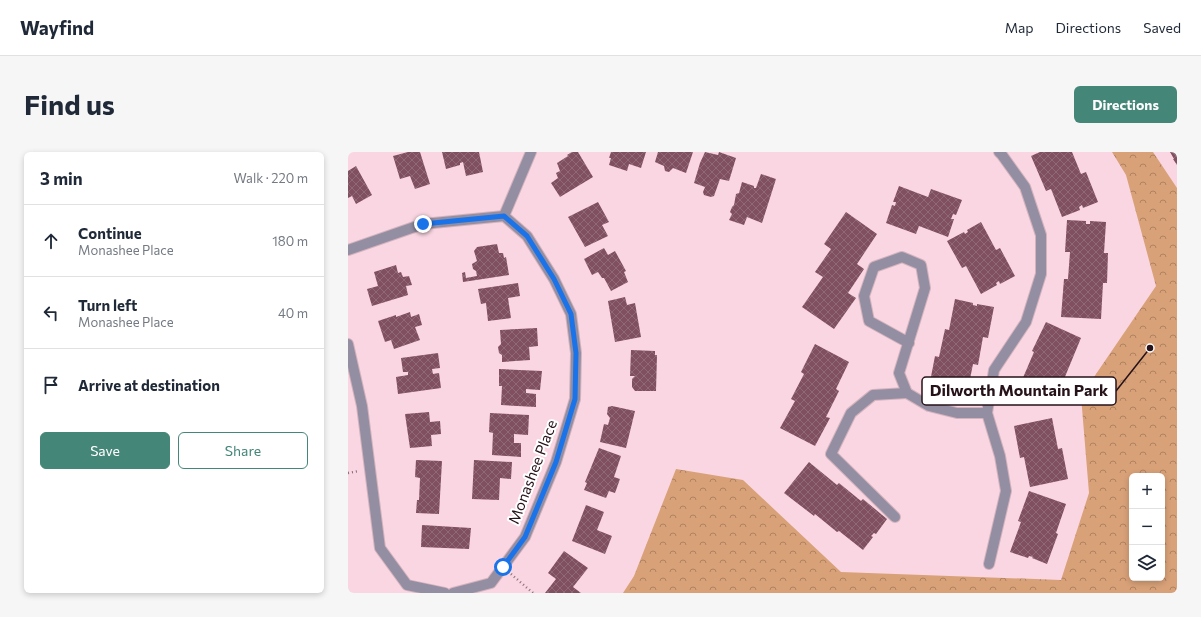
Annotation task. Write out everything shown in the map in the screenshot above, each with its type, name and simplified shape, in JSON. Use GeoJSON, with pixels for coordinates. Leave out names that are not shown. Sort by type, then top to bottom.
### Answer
{"type":"FeatureCollection","features":[{"type":"Feature","properties":{"kind":"street"},"geometry":{"type":"LineString","coordinates":[[348,250],[423,224],[504,216],[531,152]]}},
{"type":"Feature","properties":{"kind":"street"},"geometry":{"type":"LineString","coordinates":[[989,564],[1006,491],[1000,456],[987,413],[994,370],[1026,322],[1041,274],[1042,235],[1025,187],[1002,155],[998,152]]}},
{"type":"Feature","properties":{"kind":"street","name":"Monashee Place"},"geometry":{"type":"LineString","coordinates":[[453,593],[491,583],[525,537],[556,462],[575,399],[576,353],[571,314],[554,279],[527,236],[504,216]]}},
{"type":"Feature","properties":{"kind":"street"},"geometry":{"type":"LineString","coordinates":[[907,393],[899,373],[909,343],[925,288],[920,265],[902,257],[874,268],[864,296],[869,321],[909,343]]}},
{"type":"Feature","properties":{"kind":"street"},"geometry":{"type":"LineString","coordinates":[[348,344],[362,406],[380,548],[407,585],[445,593]]}},
{"type":"Feature","properties":{"kind":"street"},"geometry":{"type":"LineString","coordinates":[[895,517],[831,454],[851,413],[873,395],[907,393],[929,406],[957,413],[987,413]]}},
{"type":"Feature","properties":{"kind":"path"},"geometry":{"type":"LineString","coordinates":[[503,567],[533,593]]}},
{"type":"Feature","properties":{"kind":"green space"},"geometry":{"type":"Polygon","coordinates":[[[1112,152],[1153,152],[1177,188],[1177,593],[623,593],[634,576],[676,469],[743,480],[841,572],[1061,580],[1089,493],[1081,396],[1156,286],[1126,175],[1112,152]]]}},
{"type":"Feature","properties":{"kind":"building"},"geometry":{"type":"Polygon","coordinates":[[[408,152],[420,152],[430,184],[415,189],[410,176],[400,179],[393,156],[408,152]]]}},
{"type":"Feature","properties":{"kind":"building"},"geometry":{"type":"Polygon","coordinates":[[[442,152],[479,152],[483,172],[466,176],[463,162],[460,163],[460,165],[446,169],[442,152]]]}},
{"type":"Feature","properties":{"kind":"building"},"geometry":{"type":"Polygon","coordinates":[[[572,152],[578,152],[593,177],[560,197],[551,183],[558,178],[556,173],[560,171],[557,163],[572,152]]]}},
{"type":"Feature","properties":{"kind":"building"},"geometry":{"type":"Polygon","coordinates":[[[611,152],[646,152],[641,168],[629,164],[627,171],[609,165],[611,152]]]}},
{"type":"Feature","properties":{"kind":"building"},"geometry":{"type":"Polygon","coordinates":[[[658,152],[693,152],[686,173],[673,168],[669,172],[665,171],[664,166],[655,162],[658,152]]]}},
{"type":"Feature","properties":{"kind":"building"},"geometry":{"type":"Polygon","coordinates":[[[705,152],[718,155],[719,152],[736,158],[729,181],[720,179],[714,196],[711,197],[704,195],[703,192],[705,187],[694,183],[705,152]]]}},
{"type":"Feature","properties":{"kind":"building"},"geometry":{"type":"Polygon","coordinates":[[[1040,152],[1072,152],[1081,174],[1086,172],[1098,202],[1083,208],[1082,205],[1079,207],[1080,210],[1062,217],[1051,189],[1046,191],[1031,156],[1040,152]]]}},
{"type":"Feature","properties":{"kind":"building"},"geometry":{"type":"Polygon","coordinates":[[[1170,152],[1177,152],[1177,165],[1173,159],[1170,152]]]}},
{"type":"Feature","properties":{"kind":"building"},"geometry":{"type":"Polygon","coordinates":[[[356,166],[372,195],[356,204],[352,196],[348,198],[348,171],[356,166]]]}},
{"type":"Feature","properties":{"kind":"building"},"geometry":{"type":"Polygon","coordinates":[[[761,174],[776,179],[762,223],[747,217],[744,225],[729,220],[732,214],[730,212],[734,205],[736,194],[739,193],[742,182],[756,188],[761,174]]]}},
{"type":"Feature","properties":{"kind":"building"},"geometry":{"type":"Polygon","coordinates":[[[899,186],[928,197],[931,189],[962,200],[956,215],[953,214],[951,219],[954,219],[948,237],[919,226],[916,234],[886,223],[892,205],[895,206],[896,202],[893,202],[899,186]]]}},
{"type":"Feature","properties":{"kind":"building"},"geometry":{"type":"Polygon","coordinates":[[[598,202],[609,222],[602,225],[608,236],[585,247],[568,217],[598,202]]]}},
{"type":"Feature","properties":{"kind":"building"},"geometry":{"type":"Polygon","coordinates":[[[846,212],[877,234],[857,264],[864,269],[848,293],[856,298],[834,329],[802,307],[823,277],[815,272],[831,249],[824,244],[846,212]]]}},
{"type":"Feature","properties":{"kind":"building"},"geometry":{"type":"Polygon","coordinates":[[[1067,220],[1086,221],[1086,224],[1090,224],[1090,221],[1106,222],[1104,253],[1108,253],[1107,283],[1103,283],[1101,319],[1061,317],[1064,279],[1068,279],[1070,252],[1065,252],[1067,220]]]}},
{"type":"Feature","properties":{"kind":"building"},"geometry":{"type":"Polygon","coordinates":[[[981,222],[996,250],[1000,248],[1015,276],[1000,284],[999,281],[996,283],[997,285],[981,294],[966,266],[962,268],[947,241],[964,232],[965,234],[968,232],[967,230],[981,222]]]}},
{"type":"Feature","properties":{"kind":"building"},"geometry":{"type":"Polygon","coordinates":[[[497,244],[499,253],[503,253],[504,258],[506,257],[509,275],[463,282],[462,273],[465,272],[466,278],[477,276],[472,264],[477,261],[474,251],[477,247],[497,244]]]}},
{"type":"Feature","properties":{"kind":"building"},"geometry":{"type":"Polygon","coordinates":[[[604,248],[608,255],[615,251],[626,271],[624,272],[628,282],[611,291],[604,278],[602,278],[598,272],[592,275],[584,259],[604,248]]]}},
{"type":"Feature","properties":{"kind":"building"},"geometry":{"type":"Polygon","coordinates":[[[396,265],[398,273],[401,272],[403,277],[409,276],[412,285],[406,286],[408,295],[372,306],[367,289],[378,286],[374,272],[396,265]]]}},
{"type":"Feature","properties":{"kind":"building"},"geometry":{"type":"Polygon","coordinates":[[[518,283],[520,296],[508,298],[511,318],[488,321],[486,303],[481,304],[478,289],[518,283]]]}},
{"type":"Feature","properties":{"kind":"building"},"geometry":{"type":"Polygon","coordinates":[[[625,297],[627,305],[635,303],[641,337],[615,342],[608,301],[625,297]]]}},
{"type":"Feature","properties":{"kind":"building"},"geometry":{"type":"Polygon","coordinates":[[[955,299],[973,303],[973,305],[977,306],[977,304],[994,307],[988,338],[983,337],[978,365],[973,364],[967,394],[951,391],[952,389],[947,390],[929,387],[935,356],[939,357],[945,329],[949,330],[955,299]]]}},
{"type":"Feature","properties":{"kind":"building"},"geometry":{"type":"Polygon","coordinates":[[[410,312],[411,317],[419,314],[422,325],[415,327],[420,340],[394,349],[391,340],[385,342],[378,321],[410,312]]]}},
{"type":"Feature","properties":{"kind":"building"},"geometry":{"type":"Polygon","coordinates":[[[1046,322],[1081,338],[1057,396],[1022,380],[1034,352],[1032,351],[1046,322]]]}},
{"type":"Feature","properties":{"kind":"building"},"geometry":{"type":"Polygon","coordinates":[[[537,328],[538,346],[529,347],[530,360],[502,362],[502,355],[499,353],[498,347],[501,344],[500,330],[537,328]]]}},
{"type":"Feature","properties":{"kind":"building"},"geometry":{"type":"Polygon","coordinates":[[[815,344],[849,362],[836,389],[839,391],[826,417],[830,418],[815,446],[780,428],[795,401],[791,399],[804,374],[801,372],[815,344]]]}},
{"type":"Feature","properties":{"kind":"building"},"geometry":{"type":"Polygon","coordinates":[[[631,350],[655,351],[655,355],[657,355],[656,391],[635,391],[632,387],[632,379],[635,376],[630,376],[631,350]]]}},
{"type":"Feature","properties":{"kind":"building"},"geometry":{"type":"Polygon","coordinates":[[[438,353],[440,368],[432,369],[433,374],[439,373],[441,388],[398,394],[396,377],[408,375],[408,372],[403,372],[401,358],[438,353]]]}},
{"type":"Feature","properties":{"kind":"building"},"geometry":{"type":"Polygon","coordinates":[[[499,369],[542,371],[540,390],[526,389],[526,393],[536,394],[536,407],[501,405],[502,386],[499,386],[499,369]]]}},
{"type":"Feature","properties":{"kind":"building"},"geometry":{"type":"Polygon","coordinates":[[[612,406],[635,411],[626,448],[600,442],[604,424],[608,425],[610,418],[607,414],[608,407],[612,406]]]}},
{"type":"Feature","properties":{"kind":"building"},"geometry":{"type":"Polygon","coordinates":[[[429,412],[430,422],[440,421],[441,434],[431,435],[432,446],[410,448],[405,414],[429,412]]]}},
{"type":"Feature","properties":{"kind":"building"},"geometry":{"type":"Polygon","coordinates":[[[490,413],[529,415],[528,435],[514,434],[514,443],[521,443],[521,457],[492,455],[493,433],[489,432],[490,413]]]}},
{"type":"Feature","properties":{"kind":"building"},"geometry":{"type":"Polygon","coordinates":[[[1052,418],[1058,449],[1062,448],[1068,479],[1030,487],[1024,457],[1020,458],[1014,426],[1052,418]]]}},
{"type":"Feature","properties":{"kind":"building"},"geometry":{"type":"Polygon","coordinates":[[[599,448],[621,456],[614,477],[620,479],[615,493],[609,491],[606,498],[584,490],[587,483],[585,482],[599,448]]]}},
{"type":"Feature","properties":{"kind":"building"},"geometry":{"type":"Polygon","coordinates":[[[416,460],[442,461],[439,514],[416,513],[417,500],[419,500],[420,478],[415,477],[416,460]]]}},
{"type":"Feature","properties":{"kind":"building"},"geometry":{"type":"Polygon","coordinates":[[[474,460],[512,462],[511,479],[500,478],[499,500],[472,499],[474,460]]]}},
{"type":"Feature","properties":{"kind":"building"},"geometry":{"type":"Polygon","coordinates":[[[809,462],[837,485],[839,483],[861,501],[863,499],[887,519],[876,534],[874,533],[871,536],[873,537],[863,550],[839,531],[837,532],[815,514],[814,516],[784,493],[809,462]]]}},
{"type":"Feature","properties":{"kind":"building"},"geometry":{"type":"Polygon","coordinates":[[[1029,491],[1066,504],[1056,533],[1058,534],[1047,564],[1032,558],[1033,557],[1029,556],[1028,558],[1010,552],[1021,522],[1018,521],[1029,491]]]}},
{"type":"Feature","properties":{"kind":"building"},"geometry":{"type":"Polygon","coordinates":[[[586,505],[604,512],[597,530],[612,536],[605,554],[572,541],[586,505]]]}},
{"type":"Feature","properties":{"kind":"building"},"geometry":{"type":"Polygon","coordinates":[[[422,525],[471,528],[469,549],[421,547],[422,525]]]}},
{"type":"Feature","properties":{"kind":"building"},"geometry":{"type":"Polygon","coordinates":[[[564,551],[588,568],[573,587],[581,593],[545,593],[556,579],[548,573],[564,551]]]}},
{"type":"Feature","properties":{"kind":"place","name":"Dilworth Mountain Park"},"geometry":{"type":"Point","coordinates":[1150,348]}},
{"type":"Feature","properties":{"kind":"route"},"geometry":{"type":"LineString","coordinates":[[423,224],[504,216],[527,236],[554,279],[571,314],[576,353],[575,399],[556,462],[525,537],[503,567]]}}]}
